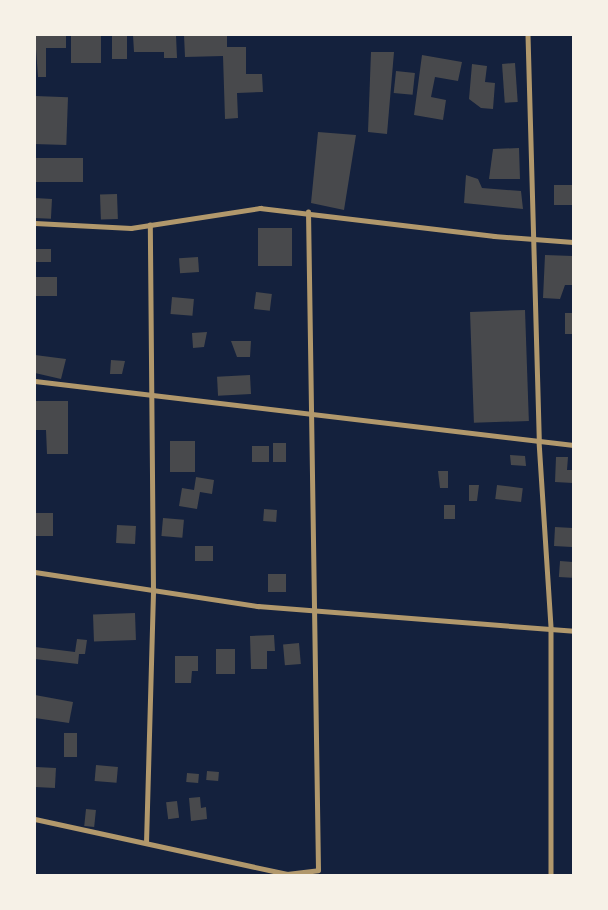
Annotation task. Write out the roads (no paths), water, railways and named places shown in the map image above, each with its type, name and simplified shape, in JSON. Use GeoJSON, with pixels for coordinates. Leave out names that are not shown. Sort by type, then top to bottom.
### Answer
{"type":"FeatureCollection","features":[{"type":"Feature","properties":{"kind":"street"},"geometry":{"type":"LineString","coordinates":[[528,35],[540,441],[551,629],[551,875]]}},
{"type":"Feature","properties":{"kind":"street"},"geometry":{"type":"LineString","coordinates":[[35,224],[131,228],[260,208],[573,242]]}},
{"type":"Feature","properties":{"kind":"street"},"geometry":{"type":"LineString","coordinates":[[35,819],[287,874],[318,872],[316,611],[308,212]]}},
{"type":"Feature","properties":{"kind":"street"},"geometry":{"type":"LineString","coordinates":[[146,843],[153,590],[150,225]]}},
{"type":"Feature","properties":{"kind":"street"},"geometry":{"type":"LineString","coordinates":[[35,381],[573,445]]}},
{"type":"Feature","properties":{"kind":"street"},"geometry":{"type":"LineString","coordinates":[[35,572],[258,606],[573,631]]}}]}
